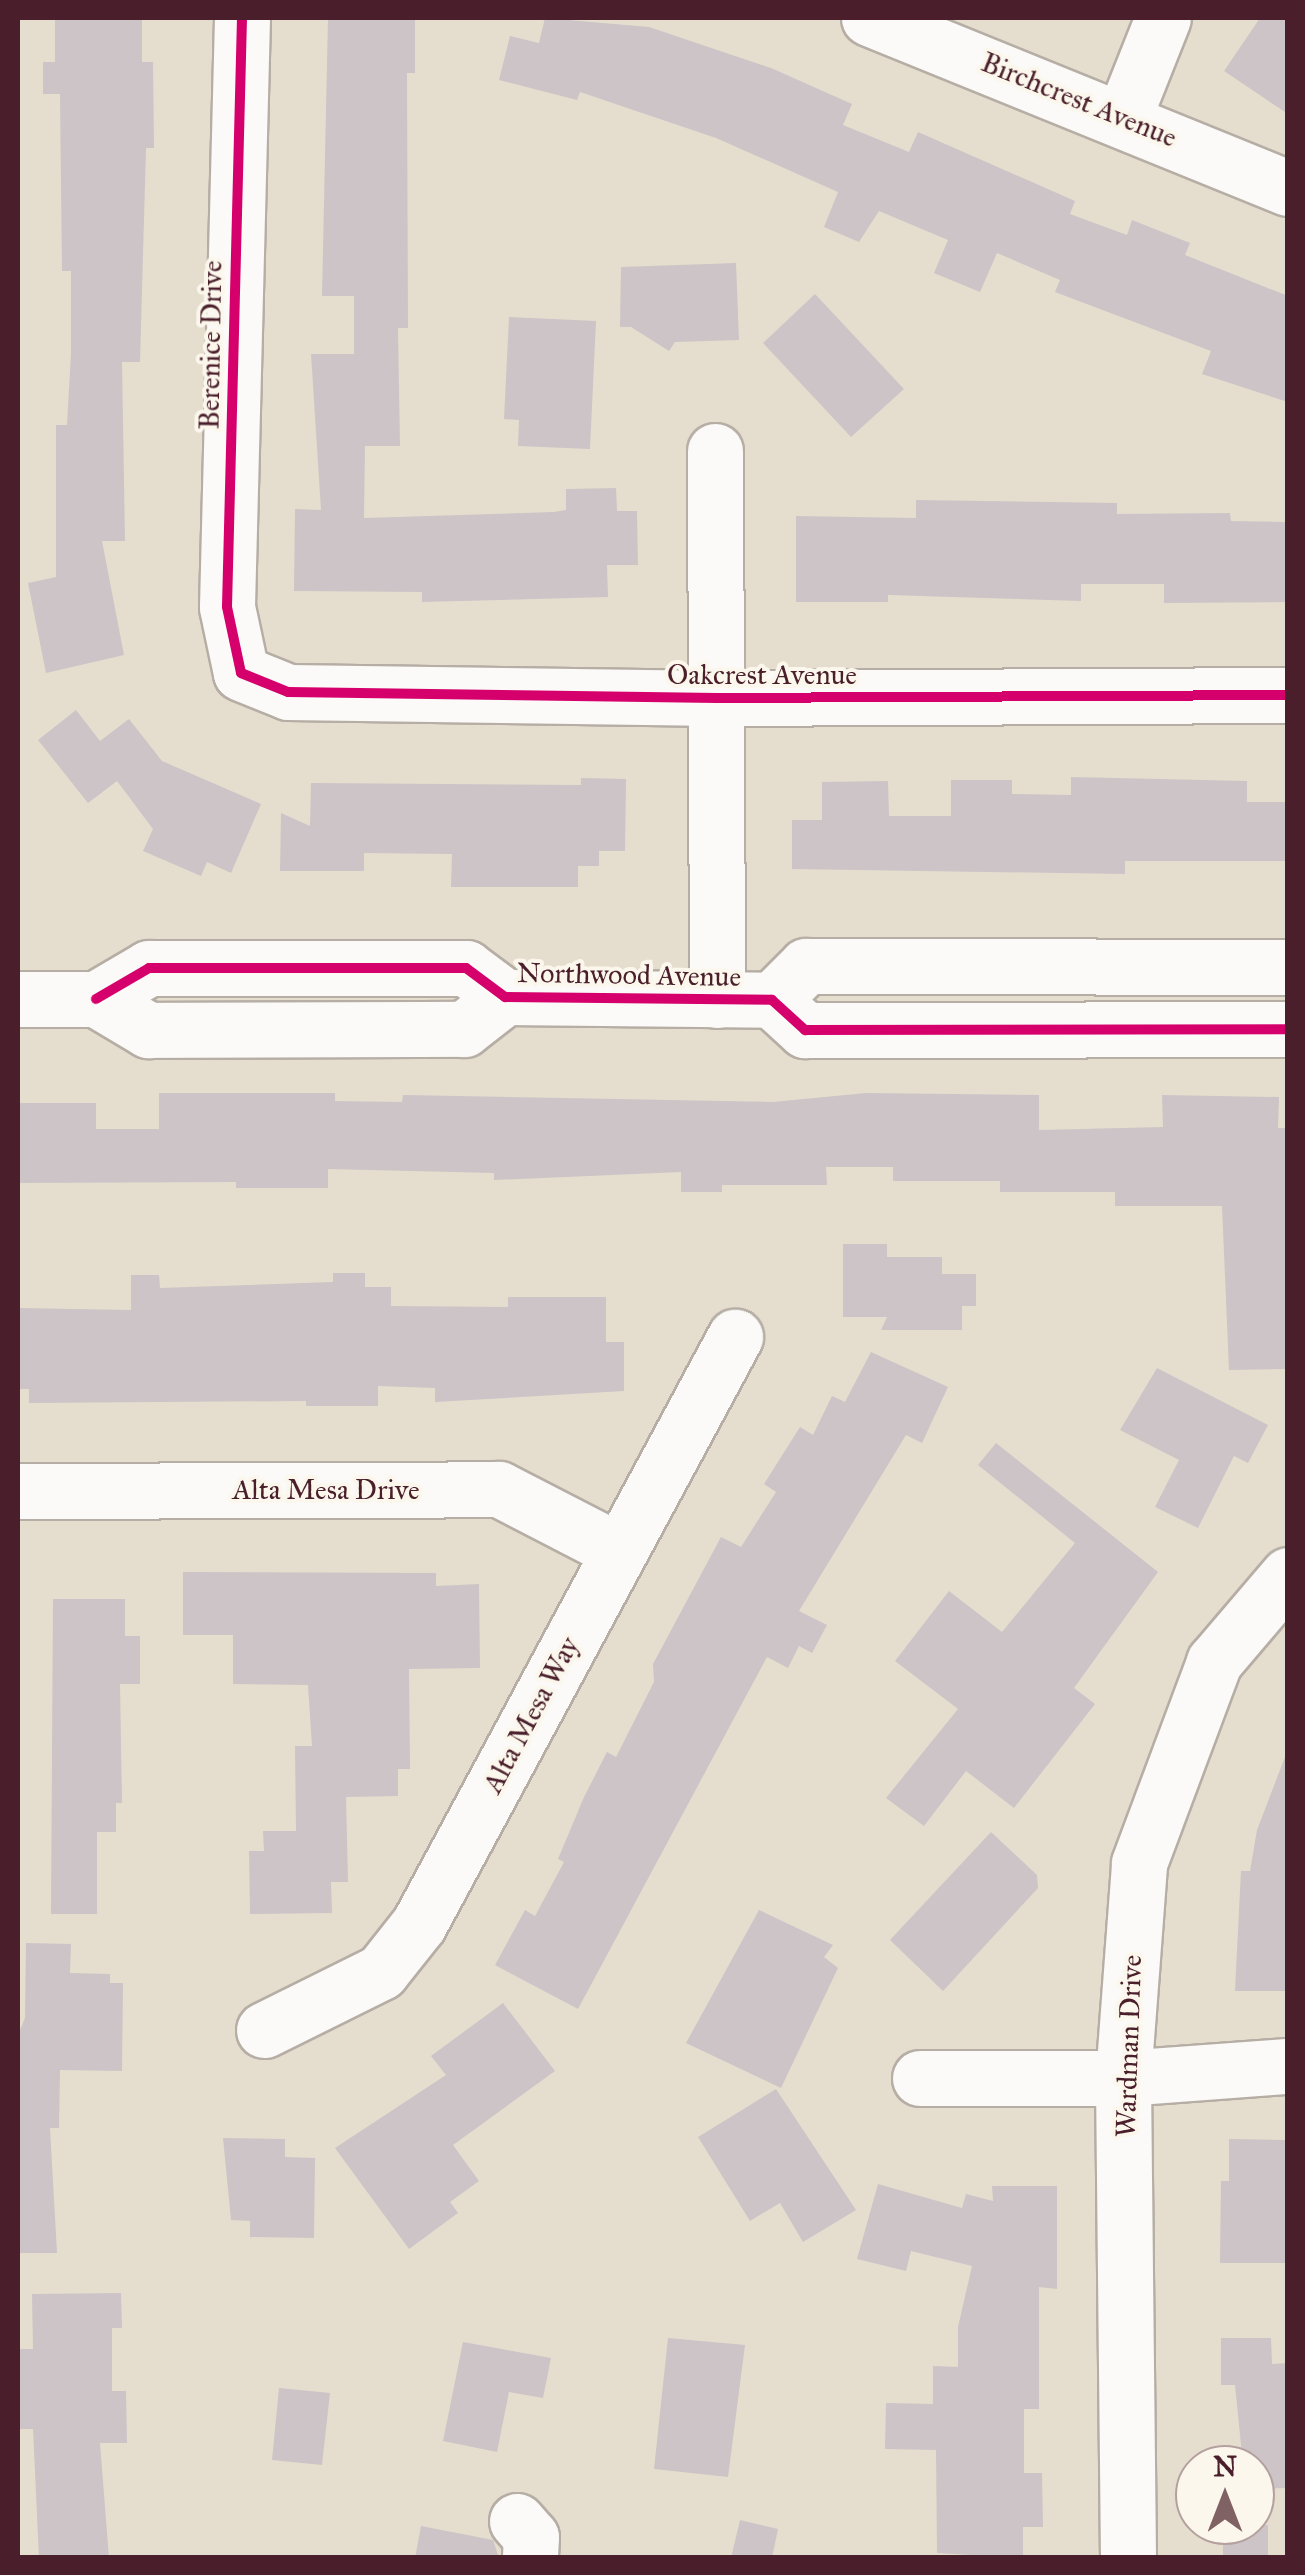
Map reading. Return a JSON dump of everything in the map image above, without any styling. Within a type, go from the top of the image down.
[{"type":"street","name":"Berenice Drive","points":[[241,673],[227,607],[242,18]]},
{"type":"street","name":"Birchcrest Avenue","points":[[869,18],[1124,116],[1288,188]]},
{"type":"street","points":[[1124,116],[1162,18]]},
{"type":"street","points":[[716,451],[718,1000]]},
{"type":"street","name":"Oakcrest Avenue","points":[[241,673],[288,692],[717,698],[1288,695]]},
{"type":"street","name":"Northwood Avenue","points":[[772,1000],[806,966],[1288,968]]},
{"type":"street","name":"Northwood Avenue","points":[[18,999],[96,999],[148,1030],[464,1029],[505,997],[772,1000],[805,1030],[1288,1029]]},
{"type":"street","name":"Alta Mesa Way","points":[[264,2030],[381,1972],[418,1924],[734,1337]]},
{"type":"street","name":"Alta Mesa Drive","points":[[18,1491],[499,1489],[619,1551]]},
{"type":"street","name":"Wardman Drive","points":[[1128,2558],[1124,2078],[1139,1863],[1214,1662],[1288,1575]]},
{"type":"street","points":[[920,2078],[1124,2078],[1288,2066]]},
{"type":"building","points":[[55,18],[142,18],[142,62],[153,62],[154,148],[146,148],[140,362],[122,362],[125,541],[102,541],[124,655],[46,673],[28,583],[56,577],[56,425],[67,425],[71,354],[71,271],[62,271],[60,94],[43,94],[43,62],[55,62]]},
{"type":"building","points":[[328,18],[415,18],[415,73],[407,73],[408,328],[398,328],[400,446],[365,446],[364,518],[554,512],[566,510],[566,489],[616,488],[617,511],[637,511],[638,565],[607,565],[608,597],[422,602],[422,592],[294,591],[295,509],[321,510],[311,354],[354,354],[354,296],[322,296]]},
{"type":"building","points":[[545,18],[649,27],[771,68],[852,104],[843,125],[909,152],[918,132],[1075,201],[1070,214],[1127,235],[1132,220],[1190,243],[1185,255],[1288,296],[1288,402],[1202,374],[1211,351],[1055,292],[1060,280],[997,253],[980,292],[934,273],[948,240],[879,211],[859,242],[824,227],[838,192],[716,138],[580,92],[577,100],[499,80],[510,36],[539,43]]},
{"type":"building","points":[[1260,18],[1288,18],[1288,114],[1224,71]]},
{"type":"building","points":[[736,263],[739,340],[675,342],[669,351],[631,327],[620,327],[621,267]]},
{"type":"building","points":[[815,294],[904,389],[851,437],[763,343]]},
{"type":"building","points":[[509,317],[596,321],[590,449],[518,446],[519,420],[504,419]]},
{"type":"building","points":[[916,500],[1117,503],[1117,514],[1230,513],[1231,521],[1288,522],[1288,602],[1164,603],[1164,584],[1081,584],[1081,601],[888,595],[888,602],[796,602],[796,516],[916,518]]},
{"type":"building","points":[[76,710],[100,741],[129,719],[162,761],[261,804],[231,873],[207,862],[201,876],[143,851],[153,829],[117,781],[88,803],[38,740]]},
{"type":"building","points":[[1071,777],[1247,781],[1247,802],[1288,802],[1288,861],[1125,861],[1125,874],[792,869],[792,820],[822,820],[822,782],[888,781],[889,816],[951,816],[951,780],[1012,780],[1012,794],[1071,795]]},
{"type":"building","points":[[581,778],[626,779],[625,851],[599,851],[599,866],[578,866],[578,887],[451,887],[452,854],[364,853],[364,871],[280,871],[281,813],[310,826],[311,783],[581,785]]},
{"type":"building","points":[[159,1093],[335,1093],[335,1101],[402,1102],[403,1095],[773,1102],[866,1093],[1039,1095],[1039,1130],[1163,1127],[1162,1095],[1279,1097],[1278,1128],[1288,1128],[1288,1369],[1229,1370],[1222,1206],[1115,1206],[1115,1192],[1000,1192],[1000,1181],[893,1181],[893,1167],[826,1167],[827,1185],[722,1185],[722,1192],[681,1192],[681,1172],[494,1180],[494,1173],[328,1169],[328,1188],[236,1188],[236,1182],[18,1183],[18,1103],[96,1103],[96,1129],[159,1129]]},
{"type":"building","points":[[843,1244],[887,1244],[887,1257],[942,1257],[942,1274],[976,1274],[976,1306],[962,1306],[962,1330],[881,1330],[887,1317],[843,1317]]},
{"type":"building","points":[[333,1273],[365,1273],[365,1287],[391,1287],[391,1306],[508,1307],[508,1297],[606,1297],[606,1342],[624,1342],[624,1391],[435,1402],[435,1388],[378,1386],[378,1406],[306,1406],[306,1401],[29,1403],[29,1389],[18,1389],[18,1308],[131,1310],[131,1275],[159,1275],[160,1288],[333,1282]]},
{"type":"building","points":[[871,1352],[948,1387],[922,1443],[906,1435],[799,1611],[827,1625],[812,1653],[799,1646],[788,1668],[767,1657],[578,2009],[495,1965],[525,1910],[535,1916],[564,1862],[558,1859],[584,1797],[607,1752],[616,1757],[654,1682],[653,1664],[721,1537],[741,1547],[776,1492],[764,1484],[800,1427],[813,1435],[832,1396],[845,1402]]},
{"type":"building","points":[[1157,1368],[1268,1425],[1248,1463],[1234,1456],[1198,1528],[1155,1507],[1179,1460],[1120,1430]]},
{"type":"building","points":[[996,1443],[1158,1572],[1074,1688],[1095,1704],[1014,1808],[966,1771],[924,1826],[886,1798],[958,1709],[895,1661],[949,1591],[1002,1632],[1075,1543],[978,1465]]},
{"type":"building","points":[[183,1572],[436,1573],[436,1586],[479,1584],[480,1668],[409,1669],[410,1769],[398,1769],[398,1796],[346,1797],[348,1882],[331,1882],[332,1913],[250,1914],[249,1851],[264,1851],[263,1831],[296,1831],[295,1746],[312,1746],[308,1685],[233,1684],[233,1635],[183,1635]]},
{"type":"building","points":[[53,1599],[125,1599],[125,1636],[140,1636],[140,1684],[120,1684],[122,1803],[116,1803],[116,1832],[97,1832],[97,1914],[51,1914]]},
{"type":"building","points":[[1285,1757],[1288,1991],[1235,1991],[1241,1871],[1250,1871],[1257,1830]]},
{"type":"building","points":[[991,1832],[1037,1875],[1038,1888],[943,1991],[890,1940]]},
{"type":"building","points":[[759,1910],[833,1945],[824,1957],[838,1968],[781,2088],[686,2043]]},
{"type":"building","points":[[26,1943],[71,1944],[70,1973],[110,1974],[110,1983],[123,1983],[122,2071],[60,2070],[59,2128],[50,2128],[57,2253],[18,2253],[18,2035],[25,2018]]},
{"type":"building","points":[[503,2003],[555,2071],[453,2145],[479,2181],[450,2202],[458,2213],[409,2249],[335,2148],[446,2075],[431,2056]]},
{"type":"building","points":[[776,2089],[856,2210],[803,2242],[780,2203],[750,2221],[698,2137]]},
{"type":"building","points":[[223,2138],[285,2139],[285,2157],[315,2158],[314,2238],[250,2237],[250,2221],[231,2220]]},
{"type":"building","points":[[1229,2139],[1288,2140],[1288,2263],[1220,2263],[1221,2181],[1229,2181]]},
{"type":"building","points":[[878,2184],[962,2208],[966,2194],[993,2201],[992,2186],[1057,2186],[1057,2289],[1039,2287],[1039,2409],[1024,2409],[1024,2473],[1042,2473],[1043,2527],[1023,2527],[1023,2558],[937,2553],[936,2450],[885,2449],[886,2403],[933,2404],[933,2366],[958,2367],[958,2327],[972,2266],[911,2251],[906,2271],[857,2259]]},
{"type":"building","points":[[121,2293],[122,2328],[112,2328],[112,2391],[126,2391],[127,2443],[100,2443],[109,2558],[39,2558],[33,2429],[18,2429],[18,2349],[33,2349],[32,2294]]},
{"type":"building","points":[[668,2338],[745,2345],[728,2477],[654,2469]]},
{"type":"building","points":[[1221,2338],[1271,2338],[1272,2364],[1288,2363],[1288,2488],[1275,2488],[1275,2445],[1241,2445],[1235,2385],[1221,2385]]},
{"type":"building","points":[[463,2342],[551,2358],[543,2398],[509,2392],[497,2452],[443,2441]]},
{"type":"building","points":[[279,2388],[330,2393],[322,2465],[272,2460]]},
{"type":"building","points":[[740,2520],[778,2529],[772,2558],[731,2558]]},
{"type":"building","points":[[421,2526],[493,2540],[499,2558],[415,2558]]},
{"type":"building","points":[[1223,2545],[1268,2545],[1268,2558],[1223,2558]]},
{"type":"cycle path","points":[[242,18],[227,607],[241,673],[288,692],[717,698],[1288,695]]},
{"type":"cycle path","points":[[96,999],[149,968],[466,968],[505,997],[772,1000],[805,1030],[1288,1029]]}]
